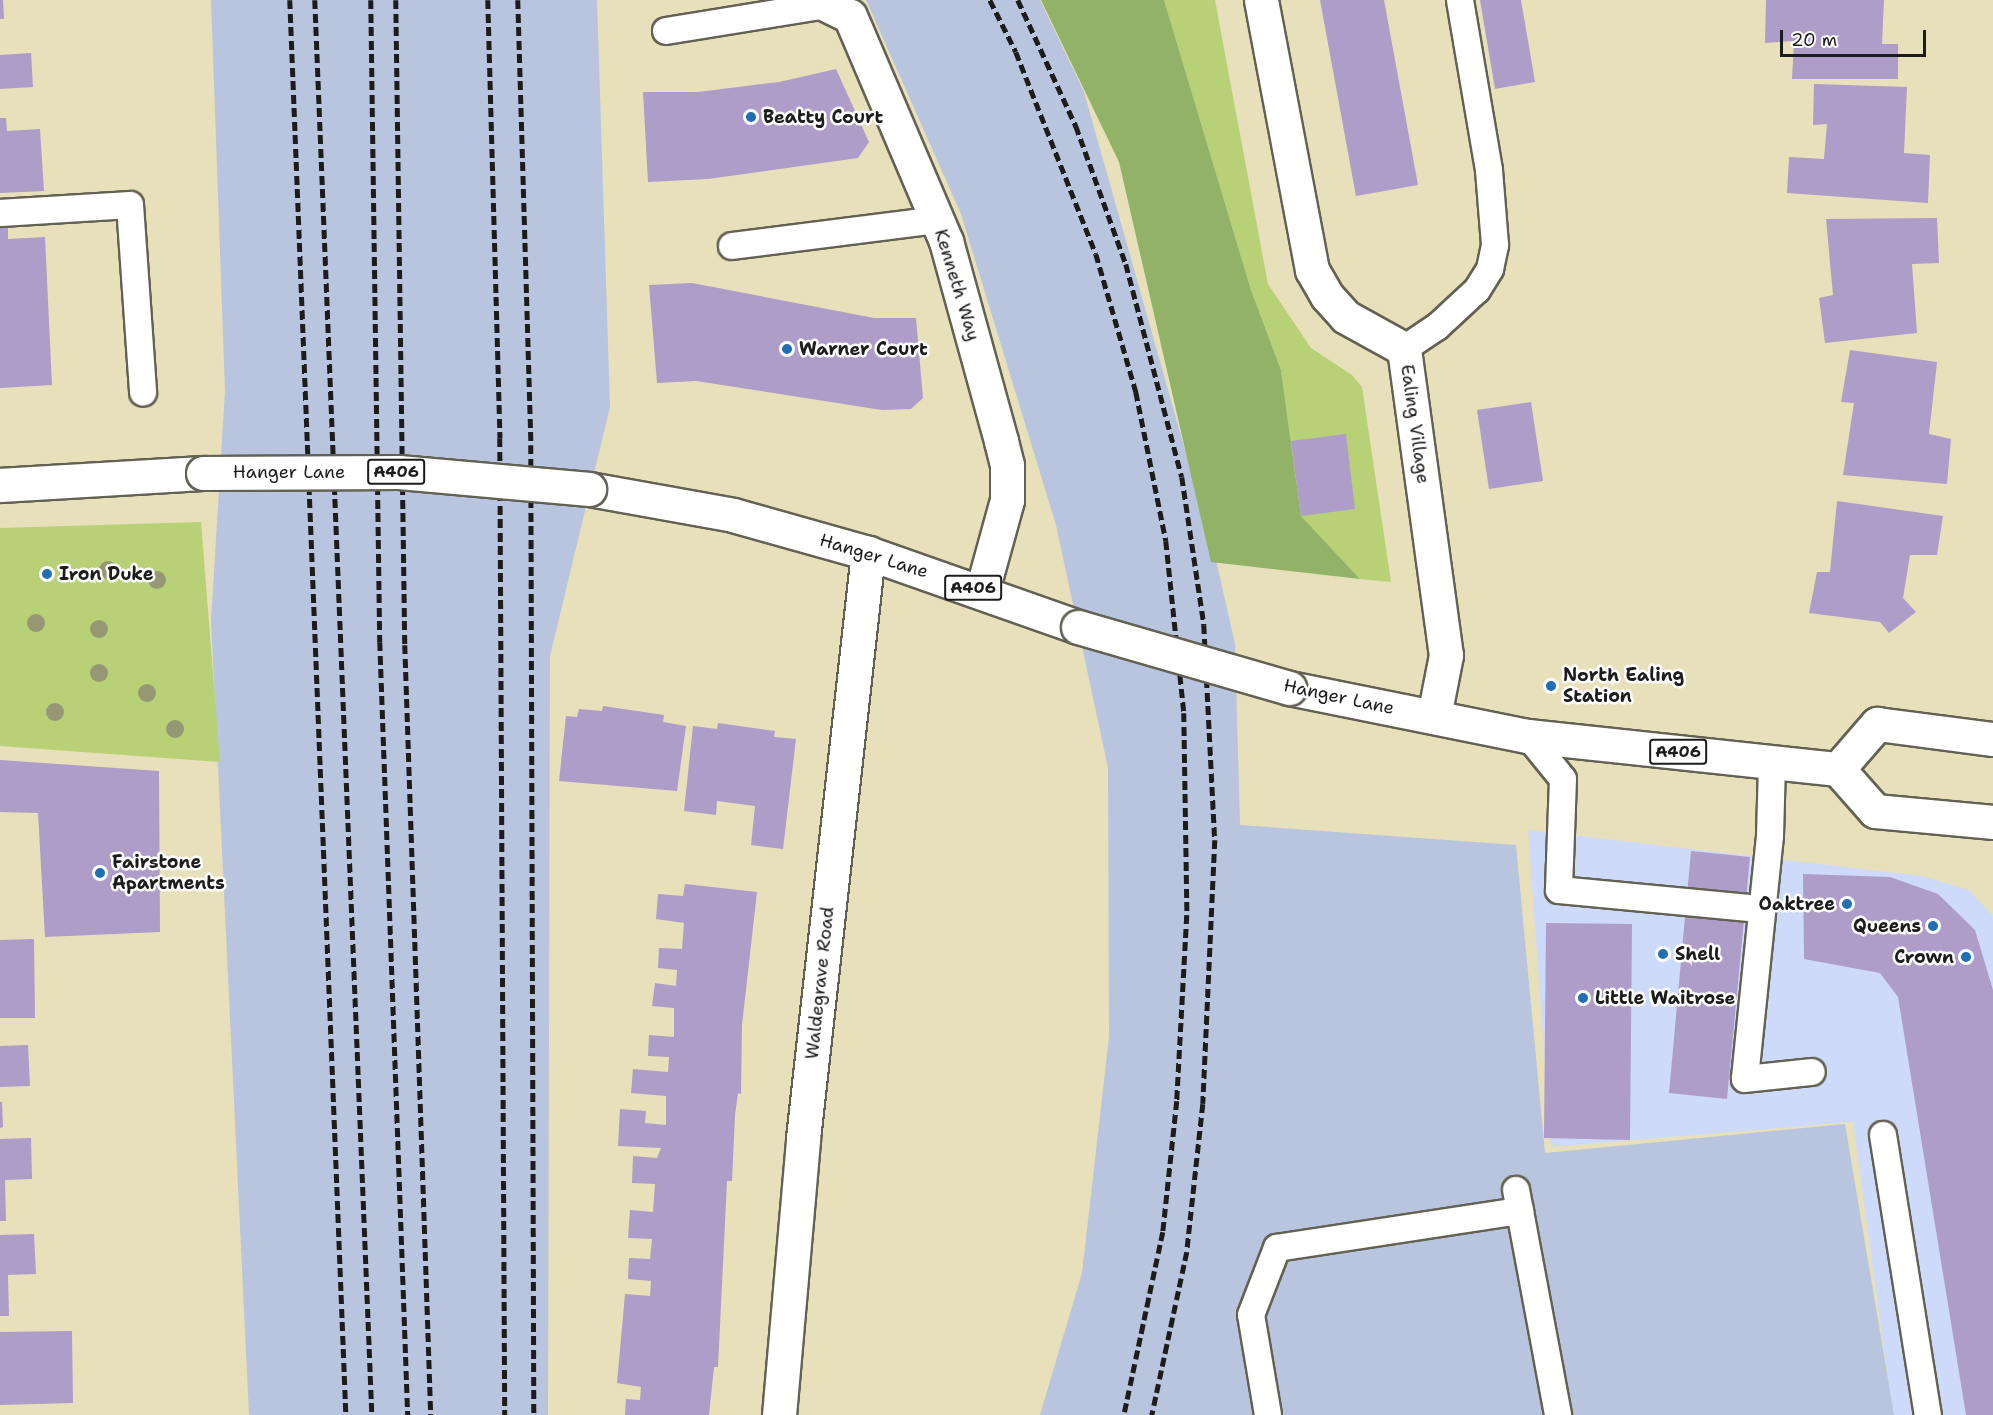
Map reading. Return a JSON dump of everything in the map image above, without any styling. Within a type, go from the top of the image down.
[{"type":"main road","name":"Ealing Village","points":[[1261,0],[1312,270],[1346,317],[1404,349],[1446,655],[1434,716]]},
{"type":"main road","name":"Kenneth Way","points":[[841,7],[946,241],[1007,465],[1007,500],[982,591]]},
{"type":"main road","name":"Hanger Lane","points":[[0,485],[203,473],[399,472],[589,489],[733,515],[868,553],[982,591],[1078,627],[1289,688],[1528,736],[1772,764],[1838,769]]},
{"type":"main road","name":"Waldegrave Road","points":[[780,1415],[803,1138],[868,553]]},
{"type":"main road","points":[[1993,739],[1877,724],[1838,769],[1875,811],[1993,822]]},
{"type":"lane","points":[[1404,349],[1437,327],[1477,290],[1490,269],[1495,245],[1489,170],[1460,0]]},
{"type":"lane","points":[[666,31],[841,7]]},
{"type":"lane","points":[[0,213],[130,205],[143,393]]},
{"type":"lane","points":[[732,246],[936,220]]},
{"type":"lane","points":[[1528,736],[1563,779],[1559,890],[1761,909]]},
{"type":"lane","points":[[1772,764],[1770,837],[1745,1079],[1812,1072]]},
{"type":"lane","points":[[1883,1135],[1928,1415]]},
{"type":"lane","points":[[1268,1415],[1251,1315],[1277,1248],[1518,1201],[1558,1415]]},
{"type":"shaded area","points":[[211,0],[597,0],[610,407],[550,656],[548,1415],[249,1415],[211,621],[225,391]]},
{"type":"shaded area","points":[[866,0],[1040,0],[1084,92],[1216,560],[1235,644],[1240,825],[1516,845],[1545,1153],[1845,1124],[1894,1415],[1040,1415],[1082,1273],[1109,1037],[1108,768],[1056,525],[961,214]]},
{"type":"shaded area","points":[[1528,830],[1922,876],[1969,890],[1993,916],[1993,1415],[1893,1415],[1853,1122],[1551,1147]]},
{"type":"green space","points":[[1041,0],[1164,0],[1251,290],[1281,370],[1301,516],[1360,579],[1211,562],[1119,162]]},
{"type":"green space","points":[[1164,0],[1215,0],[1268,284],[1311,348],[1352,375],[1362,387],[1391,582],[1360,579],[1301,516],[1281,370],[1251,290]]},
{"type":"green space","points":[[201,522],[220,762],[0,746],[0,528]]},
{"type":"building","points":[[0,0],[3,0],[4,19],[0,19]]},
{"type":"building","points":[[1320,0],[1384,0],[1418,185],[1356,196]]},
{"type":"building","points":[[1480,0],[1521,0],[1535,82],[1495,89]]},
{"type":"building","points":[[1766,0],[1884,0],[1882,44],[1898,44],[1898,79],[1792,79],[1794,41],[1765,43]]},
{"type":"building","points":[[31,53],[33,87],[0,89],[0,55]]},
{"type":"building","name":"Beatty Court","points":[[836,69],[869,142],[858,158],[708,179],[648,182],[643,92],[698,92],[779,82]]},
{"type":"building","points":[[1814,84],[1907,87],[1904,153],[1930,155],[1928,203],[1787,193],[1789,157],[1824,159],[1827,124],[1813,125]]},
{"type":"building","points":[[0,118],[6,118],[7,131],[40,129],[44,191],[0,193]]},
{"type":"building","points":[[1937,218],[1939,263],[1912,264],[1917,333],[1825,343],[1819,298],[1833,295],[1826,219]]},
{"type":"building","points":[[8,223],[8,239],[45,237],[52,385],[0,388],[0,224]]},
{"type":"building","name":"Warner Court","points":[[692,283],[874,318],[916,318],[923,398],[911,409],[882,410],[696,381],[657,383],[649,285]]},
{"type":"building","points":[[1850,350],[1937,362],[1929,434],[1951,439],[1947,484],[1843,475],[1854,403],[1841,402]]},
{"type":"building","points":[[1531,402],[1543,481],[1489,489],[1477,410]]},
{"type":"building","points":[[1346,434],[1355,509],[1301,516],[1291,441]]},
{"type":"building","points":[[1837,501],[1943,516],[1937,555],[1910,555],[1903,598],[1916,612],[1889,633],[1880,622],[1809,613],[1817,572],[1830,572]]},
{"type":"building","points":[[603,706],[664,715],[663,722],[686,726],[677,791],[559,781],[566,716],[577,717],[579,709],[602,711]]},
{"type":"building","points":[[718,723],[775,731],[774,737],[796,739],[783,849],[751,845],[755,806],[717,801],[716,815],[684,811],[693,726],[717,729]]},
{"type":"building","name":"Fairstone Apartments","points":[[0,760],[159,771],[160,932],[45,937],[38,813],[0,812]]},
{"type":"building","points":[[1691,851],[1750,857],[1727,1099],[1669,1093]]},
{"type":"building","points":[[1803,874],[1890,877],[1938,894],[1975,930],[1993,990],[1993,1415],[1966,1415],[1898,997],[1880,973],[1804,959]]},
{"type":"building","points":[[685,884],[757,892],[742,1025],[741,1094],[738,1093],[735,1115],[732,1181],[727,1181],[718,1367],[714,1367],[709,1415],[625,1415],[626,1399],[640,1400],[641,1387],[617,1383],[625,1294],[650,1296],[651,1281],[628,1279],[629,1258],[650,1259],[652,1239],[628,1238],[630,1210],[653,1212],[655,1184],[632,1183],[633,1156],[657,1158],[661,1148],[618,1146],[620,1109],[646,1111],[645,1123],[666,1125],[666,1096],[631,1093],[633,1069],[668,1072],[669,1057],[648,1056],[649,1035],[674,1037],[674,1008],[652,1006],[655,983],[676,986],[677,970],[658,968],[659,948],[682,949],[684,923],[656,919],[658,894],[683,896]]},
{"type":"building","points":[[1546,923],[1632,924],[1630,1140],[1544,1138]]},
{"type":"building","points":[[34,939],[35,1018],[0,1018],[0,940]]},
{"type":"building","points":[[28,1045],[30,1086],[0,1087],[0,1046]]},
{"type":"building","points":[[0,1102],[2,1102],[3,1127],[0,1128]]},
{"type":"building","points":[[31,1138],[32,1179],[5,1180],[6,1221],[0,1221],[0,1139]]},
{"type":"building","points":[[34,1234],[36,1274],[8,1275],[9,1316],[0,1316],[0,1235]]},
{"type":"building","points":[[72,1331],[73,1403],[0,1405],[0,1332]]},
{"type":"railway","points":[[290,0],[346,1415]]},
{"type":"railway","points":[[315,0],[372,1415]]},
{"type":"railway","points":[[371,0],[380,642],[408,1415]]},
{"type":"railway","points":[[396,0],[405,645],[431,1415]]},
{"type":"railway","points":[[488,0],[500,438],[505,1415]]},
{"type":"railway","points":[[518,0],[531,445],[534,1415]]},
{"type":"railway","points":[[990,0],[1016,52],[1096,254],[1136,392],[1166,541],[1184,713],[1187,915],[1177,1101],[1163,1232],[1124,1415]]},
{"type":"railway","points":[[1018,0],[1076,126],[1126,264],[1182,477],[1204,625],[1215,840],[1203,1104],[1187,1252],[1152,1415]]},
{"type":"place","name":"Beatty Court","points":[[751,117]]},
{"type":"place","name":"Warner Court","points":[[787,349]]},
{"type":"place","name":"Iron Duke","points":[[47,574]]},
{"type":"place","name":"North Ealing Station","points":[[1551,686]]},
{"type":"place","name":"Fairstone Apartments","points":[[100,873]]},
{"type":"place","name":"Oaktree","points":[[1847,904]]},
{"type":"place","name":"Queens","points":[[1933,926]]},
{"type":"place","name":"Shell","points":[[1663,954]]},
{"type":"place","name":"Crown","points":[[1966,957]]},
{"type":"place","name":"Little Waitrose","points":[[1583,998]]}]
